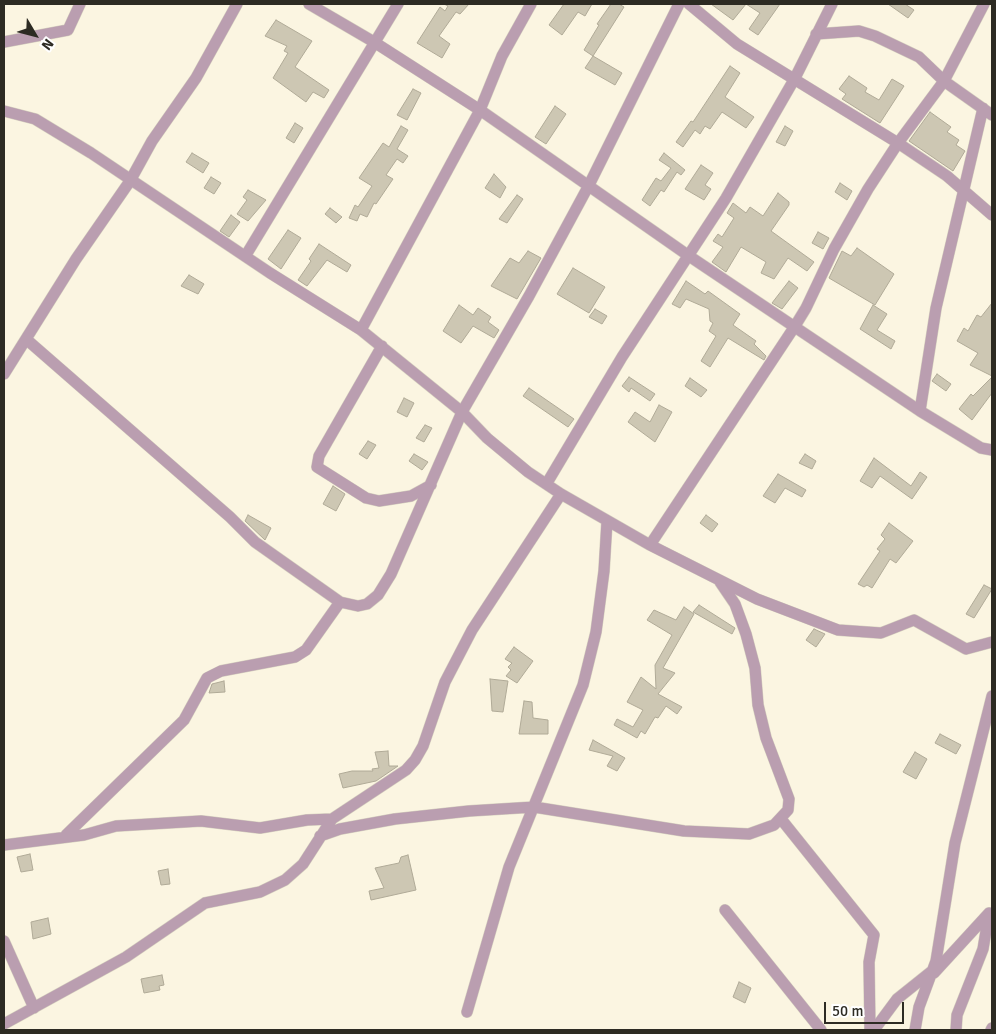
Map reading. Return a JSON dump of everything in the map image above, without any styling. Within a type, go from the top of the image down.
[{"type":"street","points":[[4,42],[68,30],[80,4]]},
{"type":"street","points":[[4,374],[76,259],[130,181],[152,141],[196,78],[237,4]]},
{"type":"street","points":[[309,4],[374,42],[480,110],[689,256],[920,411],[980,448],[992,450]]},
{"type":"street","points":[[246,256],[398,4]]},
{"type":"street","points":[[361,330],[480,110],[502,56],[530,4]]},
{"type":"street","points":[[26,339],[230,517],[255,542],[340,602],[358,606],[367,604],[378,595],[391,574],[462,412],[529,296],[589,185],[680,4]]},
{"type":"street","points":[[688,4],[737,44],[898,142],[947,176],[992,215]]},
{"type":"street","points":[[547,483],[622,357],[726,198],[795,78],[832,4]]},
{"type":"street","points":[[650,545],[795,326],[834,249],[898,142],[944,81],[984,4]]},
{"type":"street","points":[[816,34],[859,31],[875,36],[920,57],[944,81],[988,112],[963,191],[936,308],[920,411]]},
{"type":"street","points":[[4,111],[34,119],[91,153],[130,181],[361,330],[462,412],[488,438],[528,472],[561,494],[650,545],[757,599],[838,630],[881,633],[914,620],[966,649],[992,642]]},
{"type":"street","points":[[382,346],[319,456],[317,466],[366,498],[379,501],[411,496],[431,485]]},
{"type":"street","points":[[4,1024],[126,957],[205,903],[260,892],[285,880],[303,864],[332,819],[398,776],[415,760],[423,746],[445,682],[472,630],[561,494]]},
{"type":"street","points":[[467,1012],[509,867],[584,685],[596,632],[604,571],[607,521]]},
{"type":"street","points":[[320,836],[340,829],[395,819],[469,811],[534,807],[684,831],[749,834],[766,829],[781,819],[788,810],[789,798],[766,738],[758,705],[755,668],[746,634],[735,604],[719,580]]},
{"type":"street","points":[[66,835],[184,720],[207,678],[221,671],[295,658],[306,650],[340,602]]},
{"type":"street","points":[[915,1030],[919,1007],[936,961],[955,843],[992,696]]},
{"type":"street","points":[[4,845],[66,835],[84,835],[116,826],[201,821],[260,828],[307,820],[332,819]]},
{"type":"street","points":[[781,819],[874,936],[869,962],[870,1030]]},
{"type":"street","points":[[725,910],[821,1030]]},
{"type":"street","points":[[874,1030],[897,999],[931,974],[990,911]]},
{"type":"street","points":[[956,1030],[957,1015],[983,949],[990,911]]},
{"type":"street","points":[[4,941],[34,1008]]},
{"type":"building","points":[[444,4],[469,4],[460,14],[456,12],[439,36],[450,44],[442,58],[417,43],[440,7],[445,11],[448,6]]},
{"type":"building","points":[[564,4],[592,4],[585,16],[578,12],[562,35],[549,25]]},
{"type":"building","points":[[611,4],[619,4],[624,7],[593,56],[584,50],[599,25],[597,24]]},
{"type":"building","points":[[711,4],[746,4],[733,20]]},
{"type":"building","points":[[746,4],[780,4],[758,35],[749,29],[760,13]]},
{"type":"building","points":[[888,4],[905,4],[914,10],[908,18]]},
{"type":"building","points":[[276,20],[312,41],[295,67],[329,90],[324,98],[313,92],[306,102],[273,78],[288,53],[284,51],[287,46],[265,36]]},
{"type":"building","points":[[593,56],[622,73],[615,85],[585,68]]},
{"type":"building","points":[[730,66],[740,73],[725,97],[754,117],[746,128],[722,112],[710,129],[705,126],[700,134],[695,130],[683,147],[676,142],[691,121],[693,122]]},
{"type":"building","points":[[849,76],[867,88],[865,92],[879,100],[892,79],[904,86],[880,123],[842,99],[846,94],[839,89]]},
{"type":"building","points":[[413,89],[421,93],[407,120],[397,115]]},
{"type":"building","points":[[555,106],[566,114],[546,144],[535,137]]},
{"type":"building","points":[[930,112],[951,127],[947,132],[959,140],[956,145],[965,151],[953,171],[909,141]]},
{"type":"building","points":[[295,123],[303,128],[294,143],[286,138]]},
{"type":"building","points":[[401,126],[408,130],[397,149],[408,156],[403,163],[397,159],[386,175],[393,179],[376,204],[374,203],[367,217],[360,214],[357,221],[349,218],[355,205],[358,207],[372,186],[359,178],[383,143],[389,147]]},
{"type":"building","points":[[785,126],[793,131],[785,146],[776,142]]},
{"type":"building","points":[[192,153],[209,163],[203,173],[186,162]]},
{"type":"building","points":[[664,153],[685,170],[681,175],[677,172],[664,192],[661,190],[650,206],[642,200],[656,178],[661,181],[671,168],[659,160]]},
{"type":"building","points":[[701,165],[713,173],[705,185],[711,189],[704,200],[685,189]]},
{"type":"building","points":[[494,174],[506,187],[500,198],[485,188]]},
{"type":"building","points":[[211,177],[221,183],[214,194],[204,188]]},
{"type":"building","points":[[840,183],[852,191],[847,200],[835,192]]},
{"type":"building","points":[[248,190],[266,200],[248,221],[237,214],[247,200],[243,197]]},
{"type":"building","points":[[778,193],[789,202],[789,205],[771,231],[814,262],[807,271],[788,258],[774,279],[761,273],[766,262],[741,247],[726,272],[712,262],[723,247],[713,241],[718,234],[722,237],[734,218],[727,213],[733,203],[746,213],[750,207],[763,216]]},
{"type":"building","points":[[517,195],[523,199],[507,223],[499,219]]},
{"type":"building","points":[[330,208],[342,217],[336,223],[325,214]]},
{"type":"building","points":[[231,215],[240,222],[229,237],[220,231]]},
{"type":"building","points":[[288,230],[301,238],[281,269],[268,259]]},
{"type":"building","points":[[818,232],[829,238],[823,249],[812,243]]},
{"type":"building","points":[[319,244],[351,265],[347,272],[327,260],[307,286],[298,280],[311,261],[309,259]]},
{"type":"building","points":[[857,248],[894,274],[875,305],[829,278],[842,251],[851,256]]},
{"type":"building","points":[[528,251],[541,258],[517,299],[491,286],[510,258],[519,263]]},
{"type":"building","points":[[573,268],[605,287],[589,313],[557,294]]},
{"type":"building","points":[[189,275],[204,284],[198,294],[181,286]]},
{"type":"building","points":[[686,281],[705,294],[708,291],[740,314],[733,325],[756,341],[754,344],[766,356],[764,360],[728,338],[710,367],[701,361],[716,336],[709,331],[713,323],[710,321],[709,309],[686,299],[680,308],[672,304]]},
{"type":"building","points":[[789,281],[798,288],[782,309],[772,303]]},
{"type":"building","points":[[992,303],[992,376],[970,365],[978,353],[957,341],[964,328],[968,331],[977,315],[981,317]]},
{"type":"building","points":[[459,305],[473,315],[478,308],[491,317],[488,322],[499,330],[494,338],[473,326],[461,343],[443,331]]},
{"type":"building","points":[[873,305],[887,314],[877,330],[895,341],[891,349],[860,329]]},
{"type":"building","points":[[595,309],[607,316],[602,324],[589,317]]},
{"type":"building","points":[[937,374],[951,384],[946,391],[932,381]]},
{"type":"building","points":[[629,377],[655,394],[650,401],[631,388],[629,392],[622,386]]},
{"type":"building","points":[[992,377],[992,393],[972,420],[959,409],[971,394],[973,396]]},
{"type":"building","points":[[690,378],[707,390],[701,397],[685,386]]},
{"type":"building","points":[[529,388],[574,419],[568,427],[523,396]]},
{"type":"building","points":[[404,398],[414,403],[407,417],[397,412]]},
{"type":"building","points":[[659,405],[672,412],[655,442],[628,422],[635,412],[650,422]]},
{"type":"building","points":[[425,425],[432,428],[424,442],[416,438]]},
{"type":"building","points":[[368,441],[376,445],[367,459],[359,454]]},
{"type":"building","points":[[414,454],[428,462],[422,470],[409,461]]},
{"type":"building","points":[[805,454],[816,461],[812,469],[799,463]]},
{"type":"building","points":[[874,458],[911,486],[920,472],[927,477],[912,499],[880,476],[872,488],[860,481]]},
{"type":"building","points":[[778,474],[806,490],[802,497],[785,488],[775,503],[763,496]]},
{"type":"building","points":[[333,486],[345,494],[336,511],[323,504]]},
{"type":"building","points":[[248,515],[271,528],[265,540],[245,521]]},
{"type":"building","points":[[706,515],[718,524],[712,532],[700,523]]},
{"type":"building","points":[[889,523],[913,541],[896,563],[890,559],[872,588],[867,585],[864,587],[858,584],[880,551],[877,549],[885,539],[881,535]]},
{"type":"building","points":[[984,585],[992,589],[974,618],[966,614]]},
{"type":"building","points":[[699,605],[735,628],[732,634],[693,612]]},
{"type":"building","points":[[684,607],[694,614],[663,668],[675,673],[658,694],[682,707],[677,714],[666,706],[658,718],[655,717],[645,734],[641,731],[637,738],[614,725],[617,719],[633,727],[643,710],[627,702],[641,677],[656,689],[655,665],[672,635],[647,620],[654,610],[676,620]]},
{"type":"building","points":[[814,629],[825,634],[816,647],[806,640]]},
{"type":"building","points":[[514,647],[533,661],[517,683],[506,676],[511,670],[508,667],[512,663],[505,659]]},
{"type":"building","points":[[490,679],[508,681],[503,712],[492,711]]},
{"type":"building","points":[[224,681],[225,692],[209,693],[212,684]]},
{"type":"building","points":[[524,701],[532,702],[533,718],[548,720],[548,734],[519,734]]},
{"type":"building","points":[[940,734],[961,745],[956,754],[935,743]]},
{"type":"building","points":[[593,740],[625,758],[617,771],[607,766],[613,756],[589,750]]},
{"type":"building","points":[[388,751],[389,766],[398,766],[376,781],[343,788],[339,774],[352,771],[373,771],[372,769],[379,768],[375,752]]},
{"type":"building","points":[[915,752],[927,759],[916,779],[903,772]]},
{"type":"building","points":[[30,854],[33,870],[21,872],[17,857]]},
{"type":"building","points":[[408,855],[416,890],[371,900],[369,891],[384,888],[375,868],[399,863],[401,857]]},
{"type":"building","points":[[168,869],[170,884],[161,885],[158,871]]},
{"type":"building","points":[[48,918],[51,934],[33,939],[31,922]]},
{"type":"building","points":[[162,975],[164,985],[159,986],[160,990],[144,993],[141,979]]},
{"type":"building","points":[[739,982],[751,988],[745,1003],[733,997]]}]
